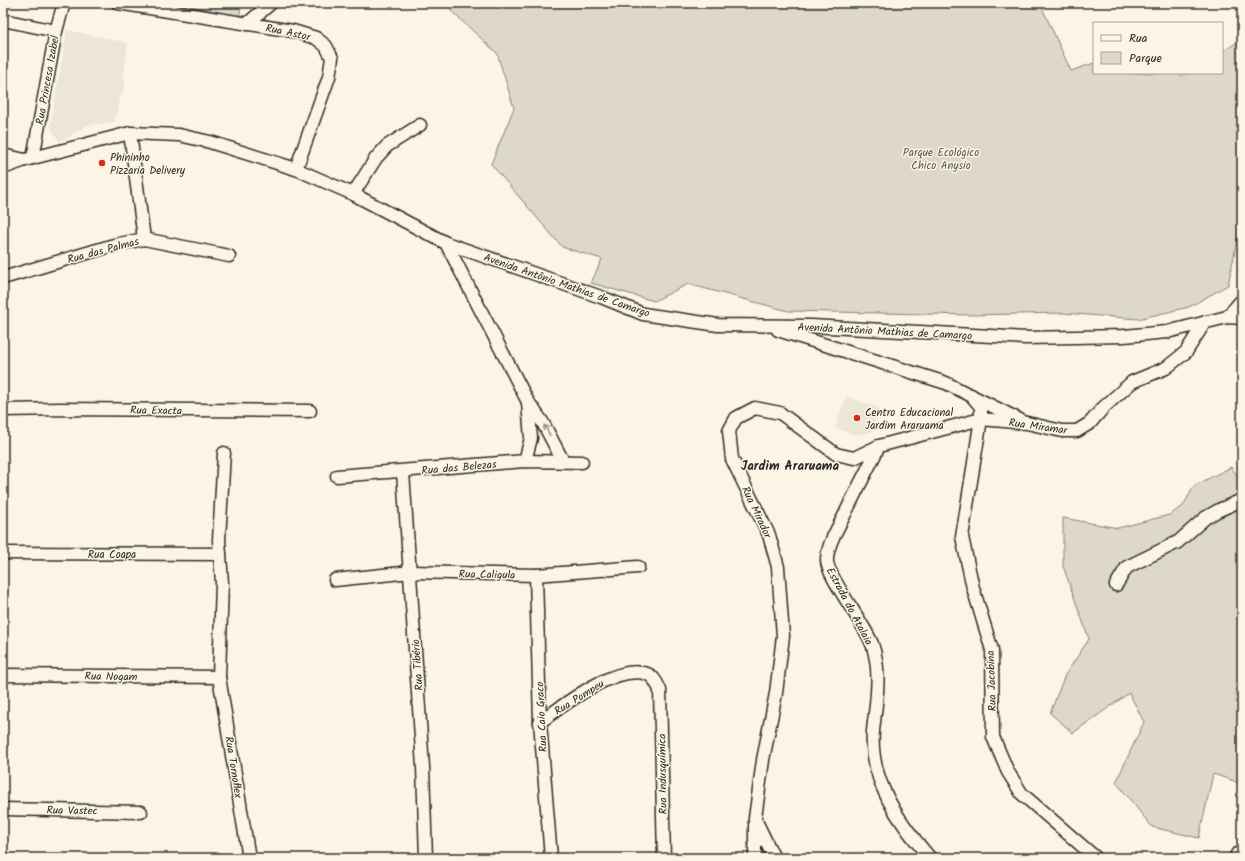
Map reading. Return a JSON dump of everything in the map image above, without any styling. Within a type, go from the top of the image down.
[{"type":"street","name":"Rua Princesa Izabel","points":[[29,159],[56,31],[64,3]]},
{"type":"street","name":"Rua Astor","points":[[118,3],[293,31],[316,38],[326,46],[332,58],[330,77],[296,169]]},
{"type":"street","points":[[247,24],[271,3]]},
{"type":"street","points":[[3,20],[56,31]]},
{"type":"street","points":[[353,194],[376,158],[387,146],[420,125]]},
{"type":"street","points":[[130,133],[144,239]]},
{"type":"street","name":"Avenida Antônio Mathias de Camargo","points":[[3,168],[29,159],[130,133],[179,136],[210,142],[296,169],[353,194],[446,243],[601,297],[643,314],[718,325],[769,327],[811,326],[1026,338],[1124,336],[1167,332],[1227,317],[1242,318]]},
{"type":"street","points":[[3,155],[29,159]]},
{"type":"street","name":"Rua das Palmas","points":[[3,278],[114,245],[144,239],[229,256]]},
{"type":"street","points":[[446,243],[527,400],[543,422],[563,461]]},
{"type":"street","points":[[1227,317],[1242,300]]},
{"type":"street","name":"Rua Miramar","points":[[879,446],[981,419],[1027,423],[1047,429],[1077,431],[1090,424],[1103,408],[1132,382],[1166,368],[1186,352],[1205,322]]},
{"type":"street","points":[[769,327],[946,383],[1027,423]]},
{"type":"street","points":[[972,395],[981,407],[981,419]]},
{"type":"street","points":[[525,461],[531,438],[527,400]]},
{"type":"street","name":"Rua Exacta","points":[[3,410],[61,408],[310,411]]},
{"type":"street","name":"Rua Mirador","points":[[755,858],[755,818],[762,760],[778,679],[783,636],[782,600],[778,567],[769,535],[758,508],[732,459],[729,431],[736,418],[755,408],[780,413],[836,454],[854,458],[879,446]]},
{"type":"street","name":"Rua Jacobina","points":[[981,419],[962,537],[972,588],[992,650],[993,737],[1008,772],[1022,794],[1096,858]]},
{"type":"street","name":"Estrada do Atalaia","points":[[879,446],[832,541],[826,560],[832,576],[857,615],[872,644],[876,665],[878,693],[873,733],[874,765],[887,798],[911,836],[930,858]]},
{"type":"street","points":[[219,677],[222,583],[219,540],[224,453]]},
{"type":"street","name":"Rua das Belezas","points":[[337,476],[403,472],[525,461],[582,462]]},
{"type":"street","name":"Rua Tibério","points":[[403,472],[411,572],[423,768],[426,858]]},
{"type":"street","points":[[1116,585],[1127,567],[1178,542],[1205,518],[1242,500]]},
{"type":"street","name":"Rua Coapa","points":[[3,553],[220,554]]},
{"type":"street","name":"Rua Caligula","points":[[335,580],[411,572],[536,575],[638,567]]},
{"type":"street","name":"Rua Caio Graco","points":[[536,575],[540,722],[551,858]]},
{"type":"street","name":"Rua Pompeu","points":[[540,722],[604,680],[618,676],[633,673],[647,674],[656,680],[660,690]]},
{"type":"street","name":"Rua Nogam","points":[[3,675],[219,677]]},
{"type":"street","name":"Rua Tornoflex","points":[[219,677],[249,858]]},
{"type":"street","name":"Rua Indusquímica","points":[[660,690],[664,858]]},
{"type":"street","name":"Rua Vastec","points":[[3,809],[141,812]]},
{"type":"street","points":[[755,818],[774,858]]},
{"type":"shaded area","points":[[67,30],[128,43],[125,68],[121,77],[126,79],[114,122],[88,125],[60,142],[50,127]]},
{"type":"shaded area","name":"Centro Educacional Jardim Araruama","points":[[846,396],[879,408],[872,432],[855,435],[835,428]]},
{"type":"green space","points":[[177,3],[242,3],[239,17]]},
{"type":"green space","name":"Parque Ecológico Chico Anysio","points":[[461,3],[1040,3],[1071,71],[1093,63],[1093,74],[1180,74],[1182,76],[1185,74],[1223,74],[1223,51],[1242,39],[1242,216],[1228,285],[1189,307],[1138,319],[1063,313],[972,315],[788,311],[688,284],[654,301],[591,283],[602,259],[562,247],[491,164],[514,108],[497,53],[450,10]]},
{"type":"green space","points":[[1231,467],[1242,483],[1242,803],[1237,782],[1213,774],[1199,838],[1152,827],[1116,782],[1144,722],[1129,693],[1073,733],[1050,713],[1065,675],[1089,639],[1063,566],[1063,518],[1118,528],[1169,515],[1183,506],[1194,486]]},
{"type":"place","name":"Phininho Pizzaria Delivery","points":[[102,163]]},
{"type":"place","name":"Centro Educacional Jardim Araruama","points":[[857,418]]},
{"type":"district","name":"Jardim Araruama","points":[[790,465]]}]
